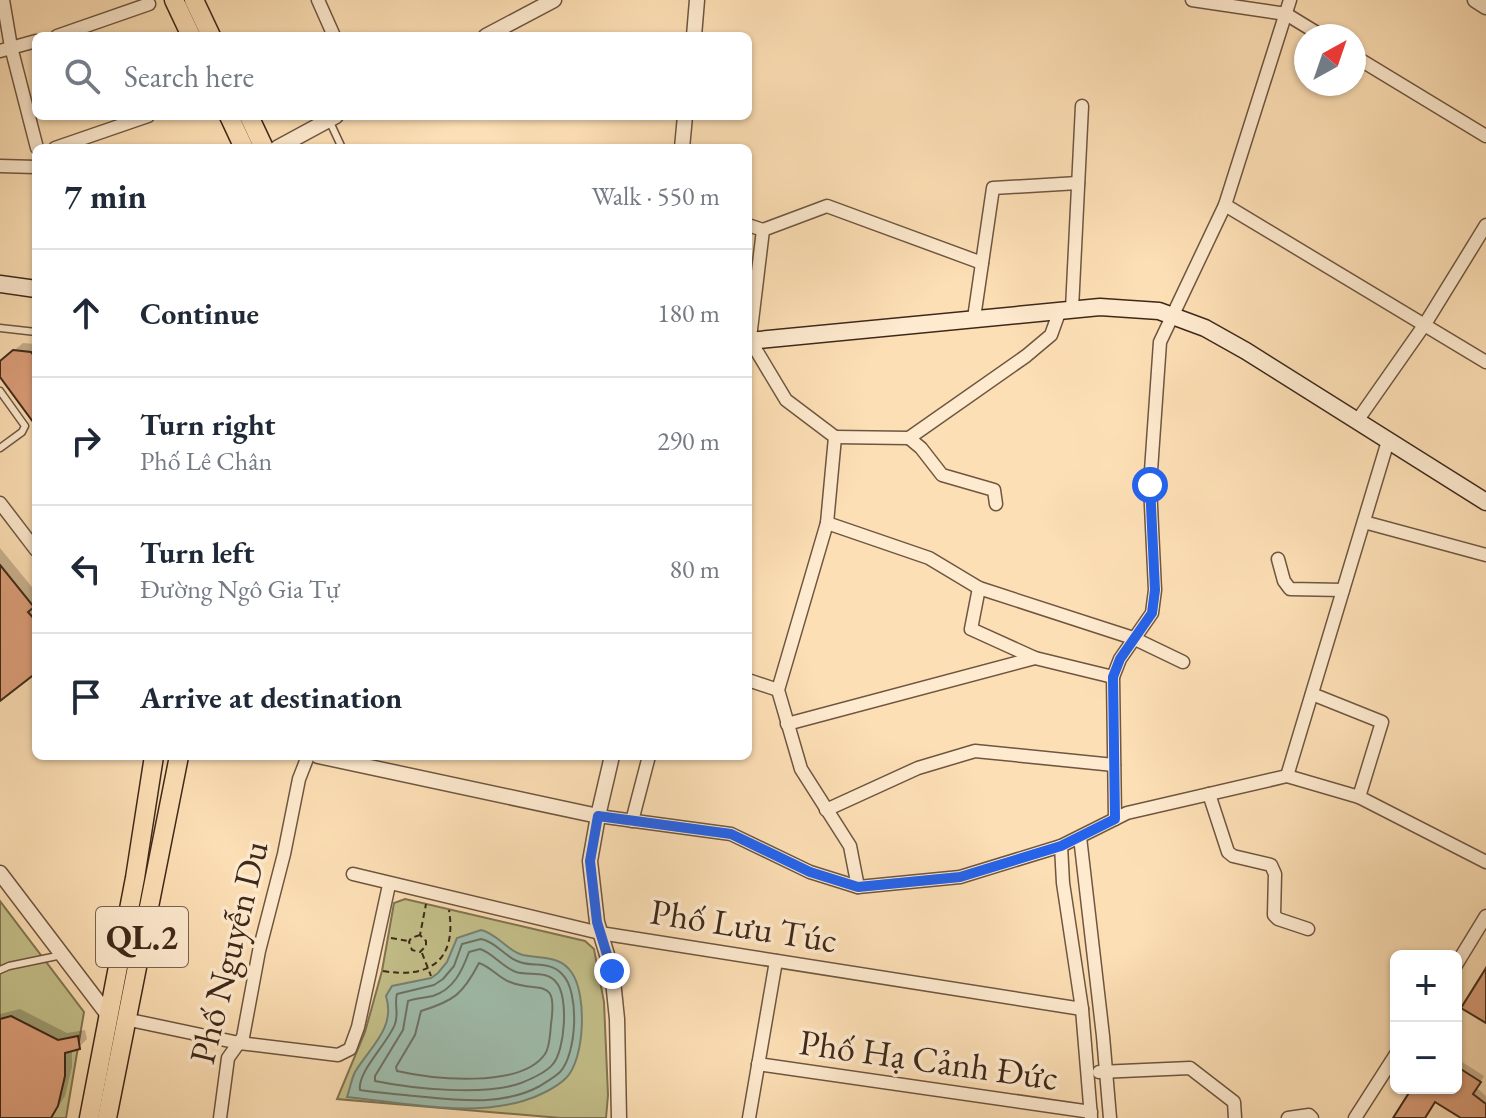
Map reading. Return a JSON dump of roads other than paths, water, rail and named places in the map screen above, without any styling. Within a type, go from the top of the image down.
[{"type":"main road","points":[[174,0],[189,32]]},
{"type":"main road","points":[[194,0],[209,32]]},
{"type":"main road","points":[[231,120],[242,144]]},
{"type":"main road","points":[[251,120],[262,144]]},
{"type":"main road","points":[[0,284],[32,288]]},
{"type":"main road","points":[[752,343],[1066,310],[1131,307],[1173,315],[1205,328],[1246,351],[1486,502]]},
{"type":"main road","name":"QL.2","points":[[107,1118],[135,878],[153,760]]},
{"type":"main road","name":"QL.2","points":[[89,1118],[117,1017],[178,760]]},
{"type":"street","points":[[3,0],[6,49],[36,144]]},
{"type":"street","points":[[318,0],[332,32]]},
{"type":"street","points":[[494,32],[554,0]]},
{"type":"street","points":[[694,32],[697,0]]},
{"type":"street","points":[[1192,0],[1286,14],[1302,24]]},
{"type":"street","points":[[1115,819],[1113,677],[1120,659],[1152,613],[1155,590],[1150,485],[1160,342],[1225,205],[1290,0]]},
{"type":"street","points":[[1475,0],[1486,7]]},
{"type":"street","points":[[68,32],[149,4]]},
{"type":"street","points":[[6,49],[32,42]]},
{"type":"street","points":[[1366,63],[1486,136]]},
{"type":"street","points":[[752,348],[786,400],[835,437],[909,438],[1026,356],[1051,335],[1066,310],[1082,106]]},
{"type":"street","points":[[67,144],[136,120]]},
{"type":"street","points":[[284,144],[329,120]]},
{"type":"street","points":[[682,144],[685,120]]},
{"type":"street","points":[[0,166],[32,167]]},
{"type":"street","points":[[974,318],[993,188],[1078,183]]},
{"type":"street","points":[[1225,205],[1486,362]]},
{"type":"street","points":[[752,226],[763,230],[827,206],[982,263]]},
{"type":"street","points":[[1357,421],[1481,245],[1486,225]]},
{"type":"street","points":[[752,319],[763,230]]},
{"type":"street","points":[[835,437],[827,523],[778,690],[801,769],[850,846],[858,887]]},
{"type":"street","points":[[909,438],[942,475],[994,490],[996,504]]},
{"type":"street","points":[[1287,776],[1388,441]]},
{"type":"street","points":[[0,503],[32,545]]},
{"type":"street","points":[[1364,522],[1486,555]]},
{"type":"street","points":[[827,523],[929,558],[979,588],[1133,638],[1183,662]]},
{"type":"street","points":[[1278,559],[1284,581],[1290,589],[1343,590]]},
{"type":"street","points":[[979,588],[971,629],[1035,658],[1113,677]]},
{"type":"street","points":[[787,724],[1035,658]]},
{"type":"street","points":[[752,681],[778,690]]},
{"type":"street","points":[[1312,694],[1382,722],[1359,797]]},
{"type":"street","points":[[826,810],[918,768],[975,751],[1114,765]]},
{"type":"street","name":"Phố Nguyễn Du","points":[[220,1118],[228,1058],[243,1037],[259,951],[299,779],[306,760]]},
{"type":"street","points":[[337,760],[598,816],[731,834],[810,872],[858,887],[960,877],[1061,846],[1127,813],[1287,776],[1359,797],[1486,862]]},
{"type":"street","points":[[611,760],[590,861],[600,933],[612,971],[619,1118]]},
{"type":"street","points":[[632,821],[648,760]]},
{"type":"street","points":[[1209,794],[1228,852],[1271,865],[1275,874],[1274,915],[1308,929]]},
{"type":"street","points":[[1080,837],[1110,1118]]},
{"type":"street","points":[[1061,846],[1063,883],[1082,1009],[1091,1115]]},
{"type":"street","points":[[0,873],[62,955],[117,1017],[239,1043],[338,1055],[350,1049],[358,1027],[389,885]]},
{"type":"street","name":"Phố Lưu Túc","points":[[353,874],[600,933],[1082,1009]]},
{"type":"street","points":[[1462,955],[1486,916]]},
{"type":"street","points":[[749,1118],[776,961]]},
{"type":"street","points":[[1355,1118],[1390,1063]]},
{"type":"street","name":"Phố Hạ Cảnh Đức","points":[[758,1064],[1091,1115]]},
{"type":"street","points":[[1088,1072],[1190,1068],[1234,1102],[1235,1118]]},
{"type":"street","points":[[1288,1118],[1309,1115],[1312,1118]]},
{"type":"lane","points":[[334,120],[341,144]]},
{"type":"lane","points":[[0,328],[32,332]]},
{"type":"lane","points":[[0,391],[25,426],[22,432],[0,448]]},
{"type":"lane","points":[[0,970],[62,955]]},
{"type":"water","points":[[481,930],[517,953],[556,960],[572,973],[580,996],[582,1027],[577,1057],[566,1078],[540,1095],[502,1106],[480,1108],[436,1107],[347,1097],[355,1072],[385,1028],[386,996],[392,986],[431,978],[447,962],[457,938]]}]
